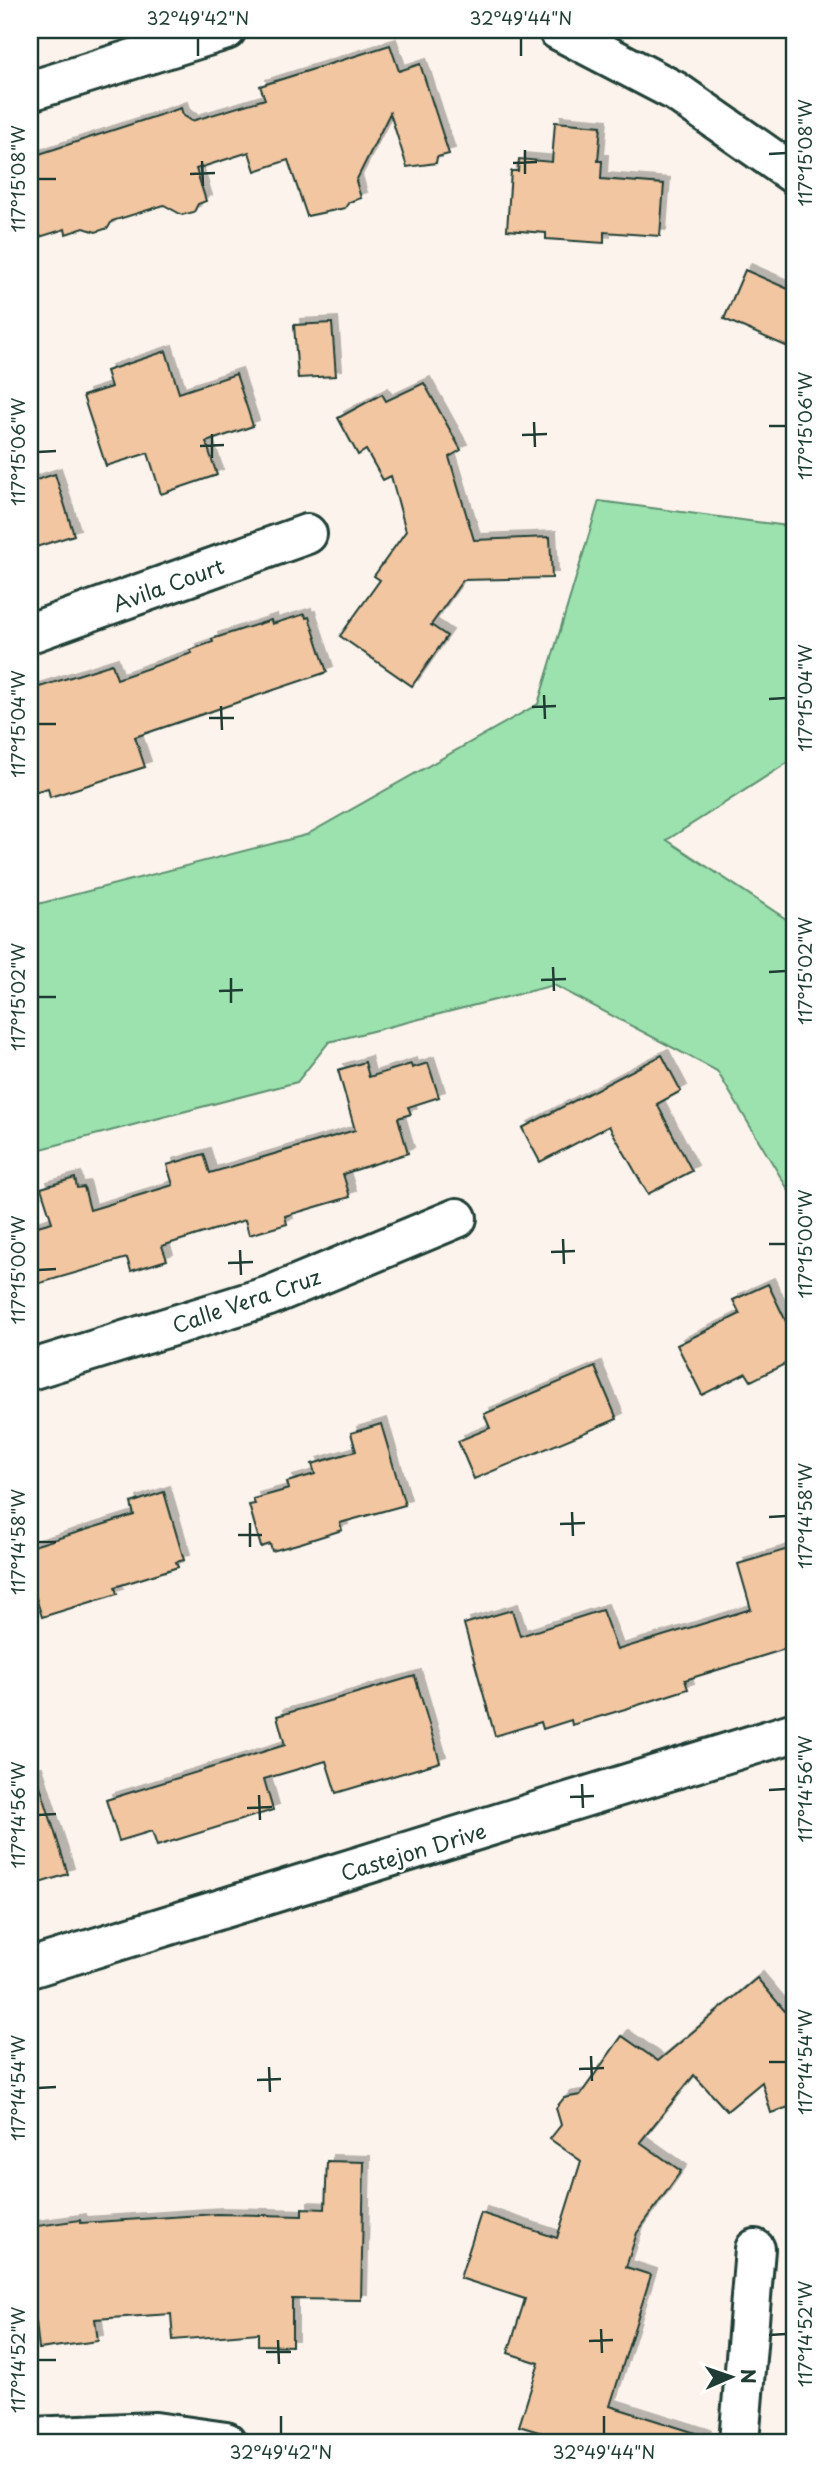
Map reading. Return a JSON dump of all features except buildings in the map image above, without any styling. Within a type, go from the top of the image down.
[{"type":"street","points":[[30,91],[226,30]]},
{"type":"street","points":[[558,30],[675,91],[795,174]]},
{"type":"street","name":"Avila Court","points":[[30,633],[307,534]]},
{"type":"street","name":"Calle Vera Cruz","points":[[30,1370],[269,1296],[457,1218]]},
{"type":"street","name":"Castejon Drive","points":[[30,1968],[795,1732]]},
{"type":"street","points":[[739,2442],[755,2249]]},
{"type":"street","points":[[30,2437],[155,2432],[226,2442]]},
{"type":"green space","points":[[599,501],[795,527],[795,758],[667,840],[795,925],[795,1201],[717,1071],[554,985],[329,1042],[297,1082],[30,1152],[30,906],[306,835],[538,704]]}]
